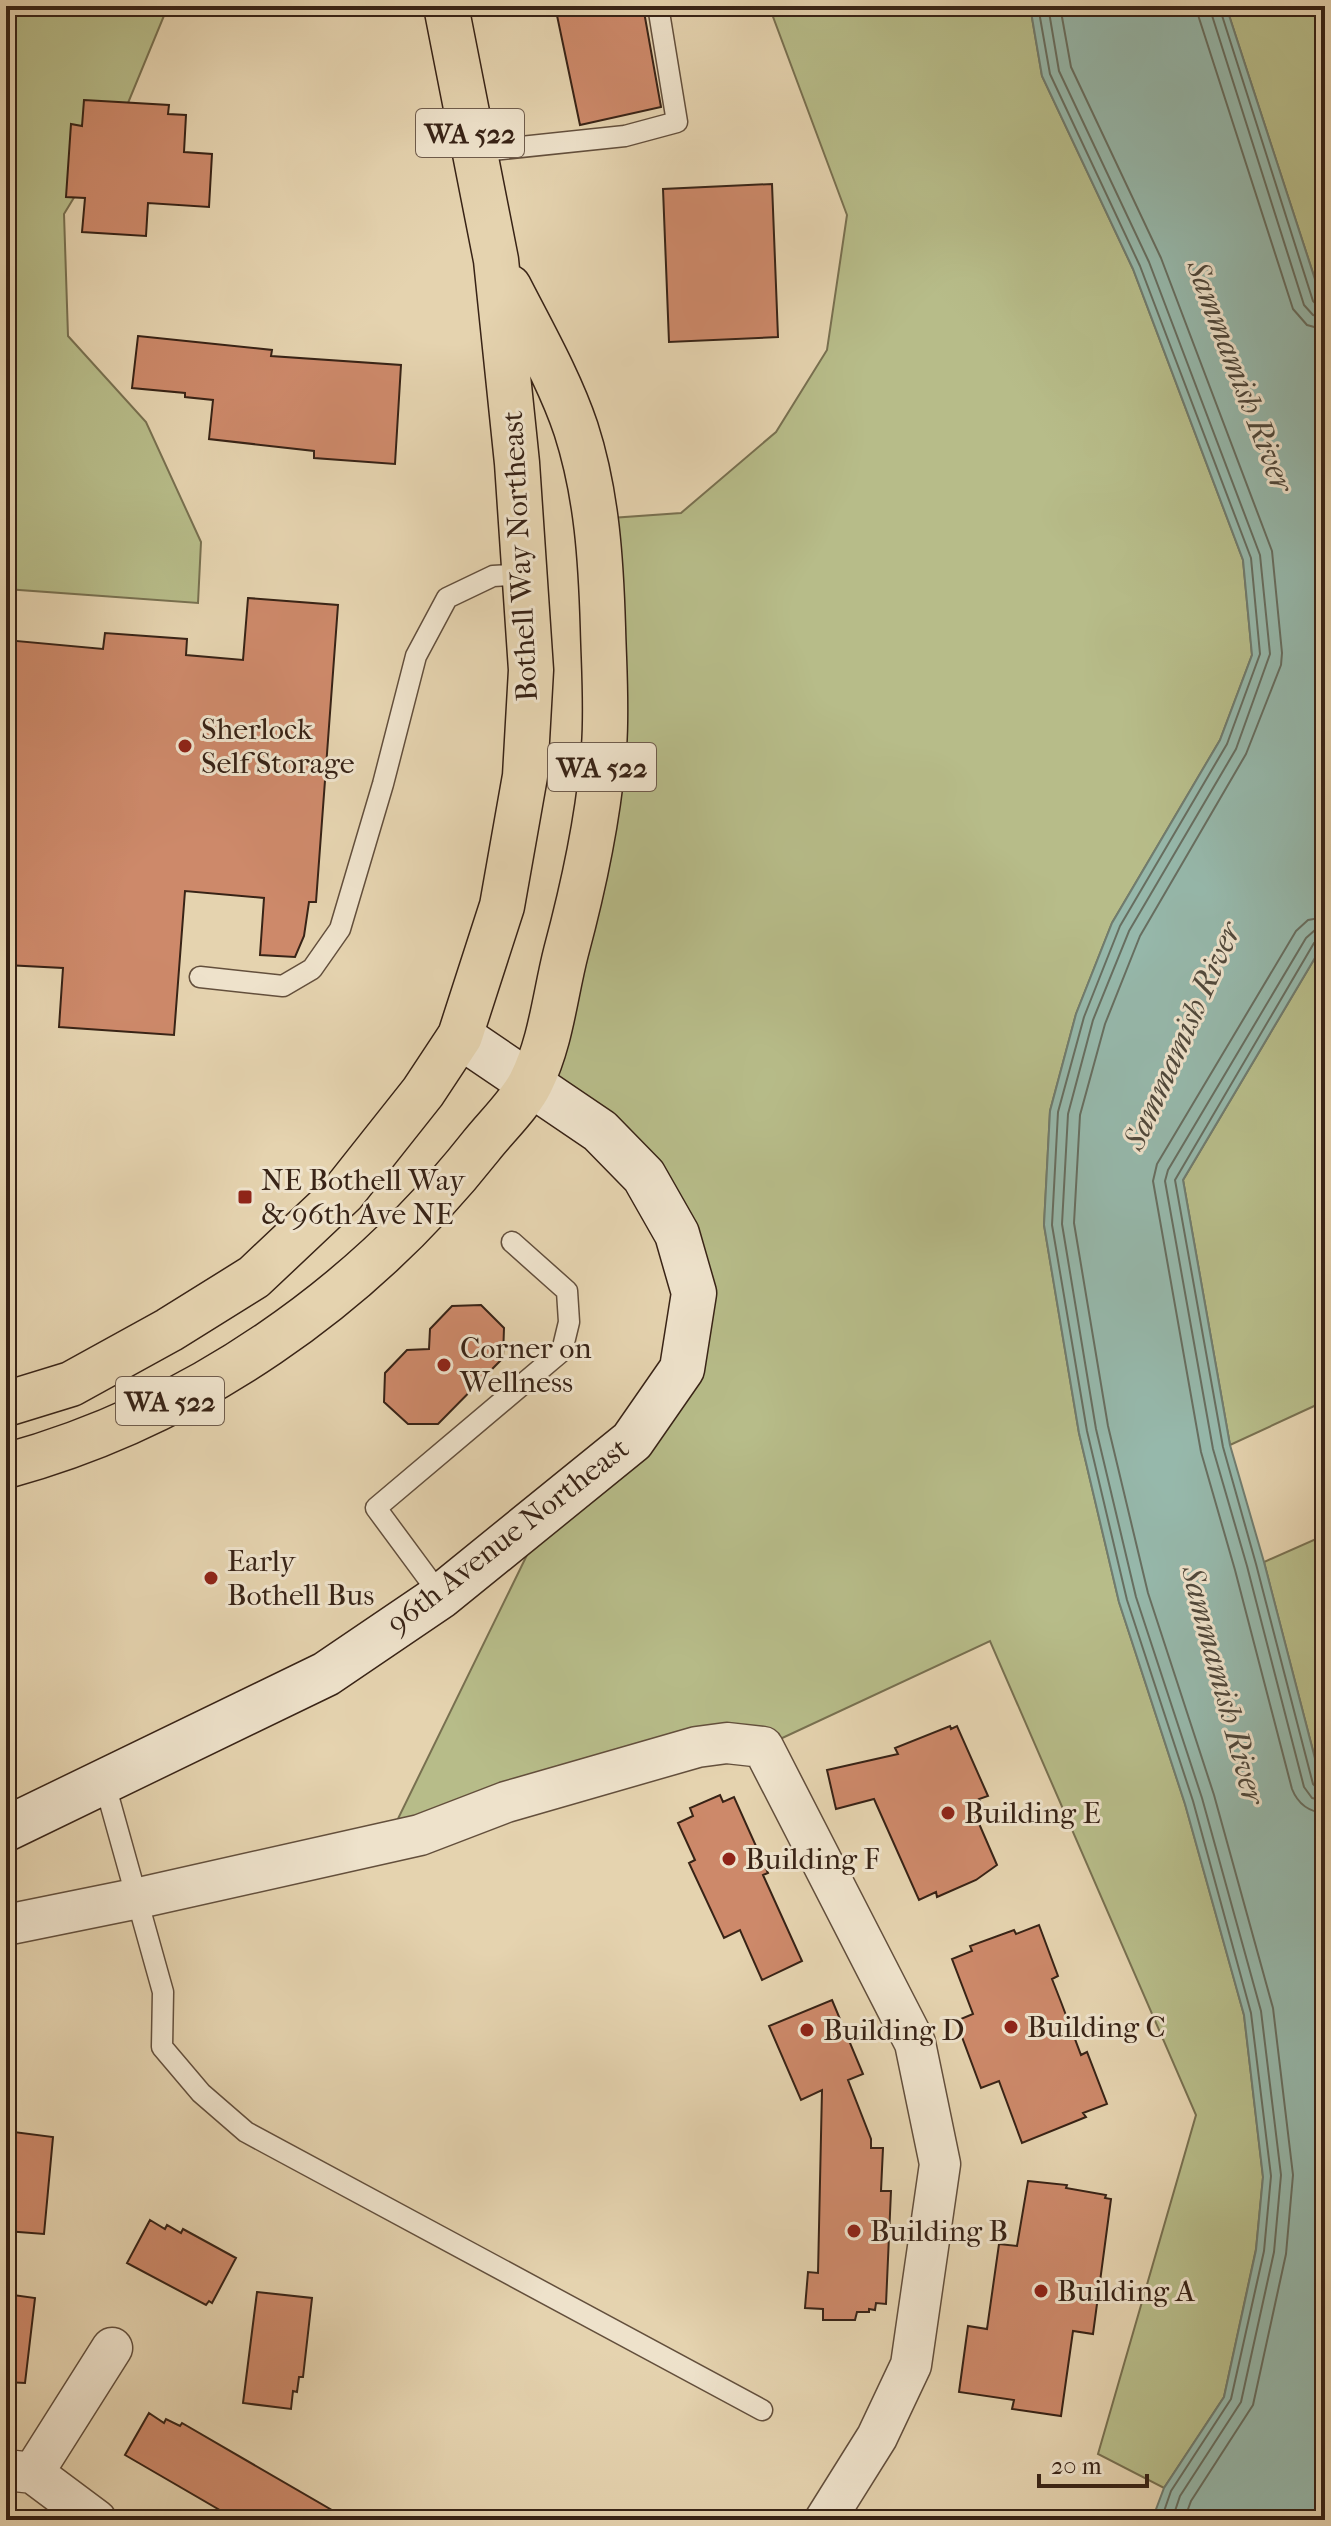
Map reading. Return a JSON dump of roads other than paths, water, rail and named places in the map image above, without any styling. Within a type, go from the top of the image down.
[{"type":"main road","name":"Bothell Way Northeast","points":[[446,6],[496,260],[517,463],[531,670],[525,776],[502,906],[460,1036]]},
{"type":"main road","name":"Bothell Way Northeast","points":[[496,260],[575,427],[597,519],[602,584],[604,745],[594,835],[552,1020],[531,1084]]},
{"type":"main road","name":"96th Avenue Northeast","points":[[6,1829],[326,1674],[441,1596],[632,1441],[682,1369],[694,1293],[677,1234],[644,1176],[600,1131],[460,1036]]},
{"type":"main road","name":"WA 522","points":[[6,1404],[71,1384],[169,1330],[254,1277],[343,1193],[423,1092],[460,1036]]},
{"type":"main road","name":"WA 522","points":[[6,1466],[127,1423],[217,1378],[300,1322],[392,1244],[463,1169],[531,1084]]},
{"type":"street","points":[[6,1925],[420,1835],[506,1802],[697,1747],[727,1743],[763,1747],[915,2043],[940,2164],[911,2365],[877,2437],[825,2520]]},
{"type":"street","points":[[96,2520],[19,2471],[112,2348]]},
{"type":"lane","points":[[473,152],[625,136],[677,122],[658,6]]},
{"type":"lane","points":[[200,977],[283,986],[312,969],[340,929],[383,784],[416,656],[447,598],[493,576],[525,574]]},
{"type":"lane","points":[[441,1596],[376,1508],[562,1351],[569,1322],[567,1291],[512,1242]]},
{"type":"lane","points":[[104,1781],[163,1992],[162,2047],[201,2093],[246,2132],[762,2410]]},
{"type":"water","name":"Sammamish River","points":[[1030,6],[1226,6],[1325,310],[1325,941],[1183,1180],[1230,1445],[1325,1797],[1325,2520],[1152,2520],[1164,2488],[1224,2397],[1256,2250],[1263,2177],[1244,2015],[1185,1804],[1119,1602],[1079,1433],[1044,1225],[1050,1111],[1076,1014],[1112,923],[1220,740],[1252,655],[1243,560],[1133,269],[1042,76]]},
{"type":"place","name":"Sherlock Self Storage","points":[[185,746]]},
{"type":"place","name":"NE Bothell Way & 96th Ave NE","points":[[245,1197]]},
{"type":"place","name":"Corner on Wellness","points":[[444,1365]]},
{"type":"place","name":"Early Bothell Bus","points":[[211,1578]]},
{"type":"place","name":"Building E","points":[[948,1813]]},
{"type":"place","name":"Building F","points":[[729,1859]]},
{"type":"place","name":"Building C","points":[[1011,2027]]},
{"type":"place","name":"Building D","points":[[807,2030]]},
{"type":"place","name":"Building B","points":[[854,2231]]},
{"type":"place","name":"Building A","points":[[1041,2291]]}]
